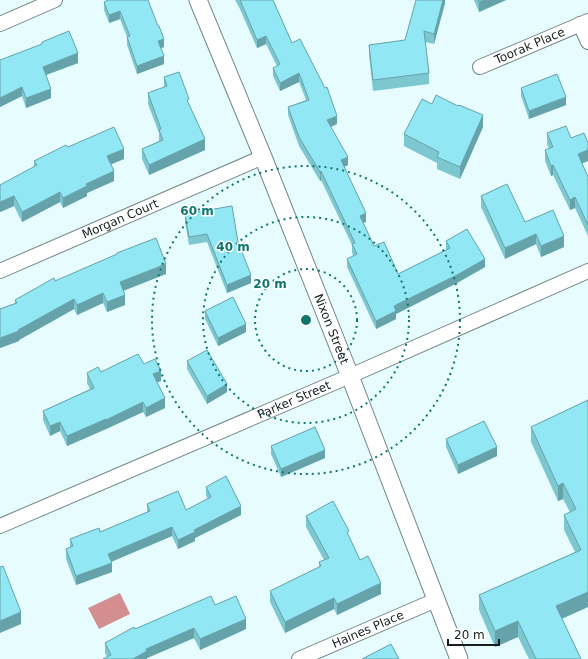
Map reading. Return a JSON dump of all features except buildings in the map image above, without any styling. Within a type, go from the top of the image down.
[{"type":"street","points":[[0,24],[56,0]]},
{"type":"street","name":"Nixon Street","points":[[198,0],[263,157],[350,376],[459,659]]},
{"type":"street","name":"Toorak Place","points":[[480,67],[584,22],[588,42]]},
{"type":"street","name":"Morgan Court","points":[[0,271],[263,157]]},
{"type":"street","name":"Parker Street","points":[[0,526],[350,376],[588,271]]},
{"type":"street","name":"Haines Place","points":[[299,659],[436,600]]},
{"type":"shaded area","points":[[120,593],[130,614],[99,629],[88,608]]}]
